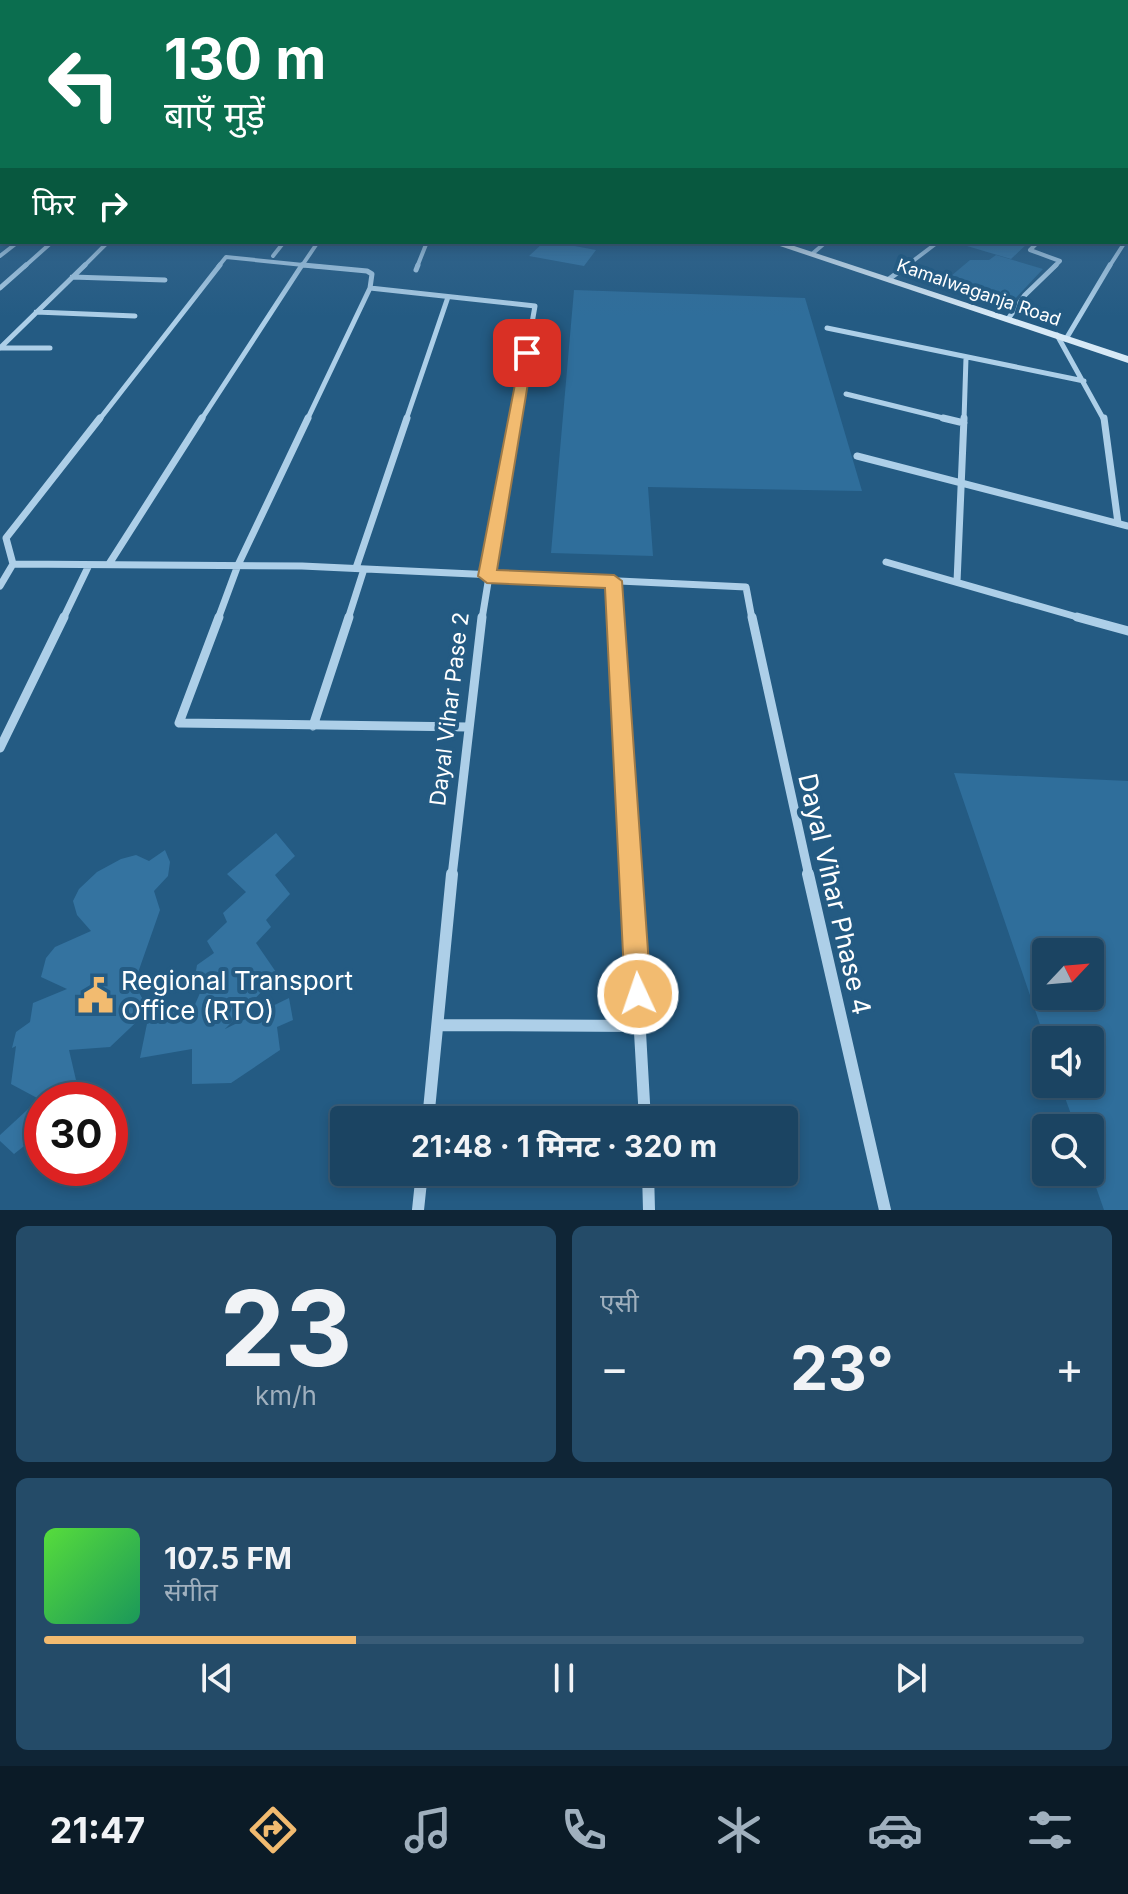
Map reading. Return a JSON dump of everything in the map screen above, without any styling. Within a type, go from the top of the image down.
[{"type":"main road","name":"Kamalwaganja Road","points":[[780,244],[1128,360]]},
{"type":"street","points":[[0,288],[50,244]]},
{"type":"street","points":[[0,348],[106,244]]},
{"type":"street","points":[[273,256],[282,244]]},
{"type":"street","points":[[109,564],[316,244]]},
{"type":"street","points":[[416,270],[426,244]]},
{"type":"street","points":[[812,254],[824,244]]},
{"type":"street","points":[[889,279],[935,244]]},
{"type":"street","points":[[1008,319],[1025,295],[1060,261],[1030,250],[1036,244]]},
{"type":"street","points":[[1118,523],[1103,413],[1062,337],[1123,244]]},
{"type":"street","points":[[0,586],[13,564],[6,538],[226,257],[367,271],[372,274],[370,288],[238,565],[179,723],[468,727]]},
{"type":"street","points":[[72,277],[165,280]]},
{"type":"street","points":[[313,726],[360,568],[448,297],[370,288]]},
{"type":"street","name":"Dayal Vihar Pase 2","points":[[430,1106],[468,727],[487,576],[535,306],[448,297]]},
{"type":"street","points":[[36,312],[135,316]]},
{"type":"street","points":[[827,328],[1084,381]]},
{"type":"street","points":[[0,348],[50,348]]},
{"type":"street","points":[[957,582],[964,483],[966,358]]},
{"type":"street","points":[[846,394],[964,423]]},
{"type":"street","points":[[857,456],[1128,526]]},
{"type":"street","points":[[886,562],[1128,631]]},
{"type":"street","points":[[13,564],[360,568],[614,581],[644,1106]]},
{"type":"street","points":[[0,748],[89,565]]},
{"type":"street","name":"Dayal Vihar Phase 4","points":[[614,581],[746,587],[769,702],[885,1210]]},
{"type":"street","points":[[440,1025],[640,1026]]},
{"type":"street","points":[[418,1210],[421,1186]]},
{"type":"street","points":[[648,1186],[649,1210]]},
{"type":"shaded area","points":[[996,255],[1043,269],[1013,301],[960,283],[962,280],[951,276],[970,260],[989,260]]},
{"type":"shaded area","points":[[574,290],[805,298],[862,491],[648,487],[653,556],[551,553]]},
{"type":"shaded area","points":[[954,773],[1128,781],[1128,1210],[1104,1210],[1096,1186],[1104,1186],[1104,1114],[1071,1114],[1065,1098],[1104,1098],[1104,1026],[1041,1026],[1035,1010],[1104,1010],[1104,938],[1032,938],[1032,1001]]},
{"type":"building","points":[[542,244],[564,244],[596,250],[584,266],[529,256]]},
{"type":"building","points":[[968,244],[1027,244],[1011,259]]},
{"type":"building","points":[[276,833],[295,856],[275,875],[290,894],[266,920],[271,927],[256,943],[278,975],[225,1029],[289,998],[293,1020],[277,1027],[280,1050],[231,1083],[192,1084],[192,1049],[140,1058],[150,1009],[193,1009],[200,993],[195,977],[197,965],[214,953],[207,941],[227,922],[223,913],[246,892],[227,874]]},
{"type":"building","points":[[165,850],[170,862],[168,876],[154,891],[160,910],[134,984],[149,1010],[110,1047],[69,1050],[76,1082],[24,1082],[24,1091],[11,1084],[16,1046],[12,1048],[16,1032],[30,1022],[33,1003],[67,989],[41,977],[46,958],[55,947],[91,931],[77,915],[73,901],[79,889],[97,872],[121,859],[136,855],[149,861]]},
{"type":"building","points":[[24,1113],[24,1146],[14,1154],[0,1141],[0,1135]]},
{"type":"place","name":"Regional Transport Office (RTO)","points":[[95,995]]},
{"type":"route","points":[[527,353],[487,576],[614,581],[638,994]]}]
